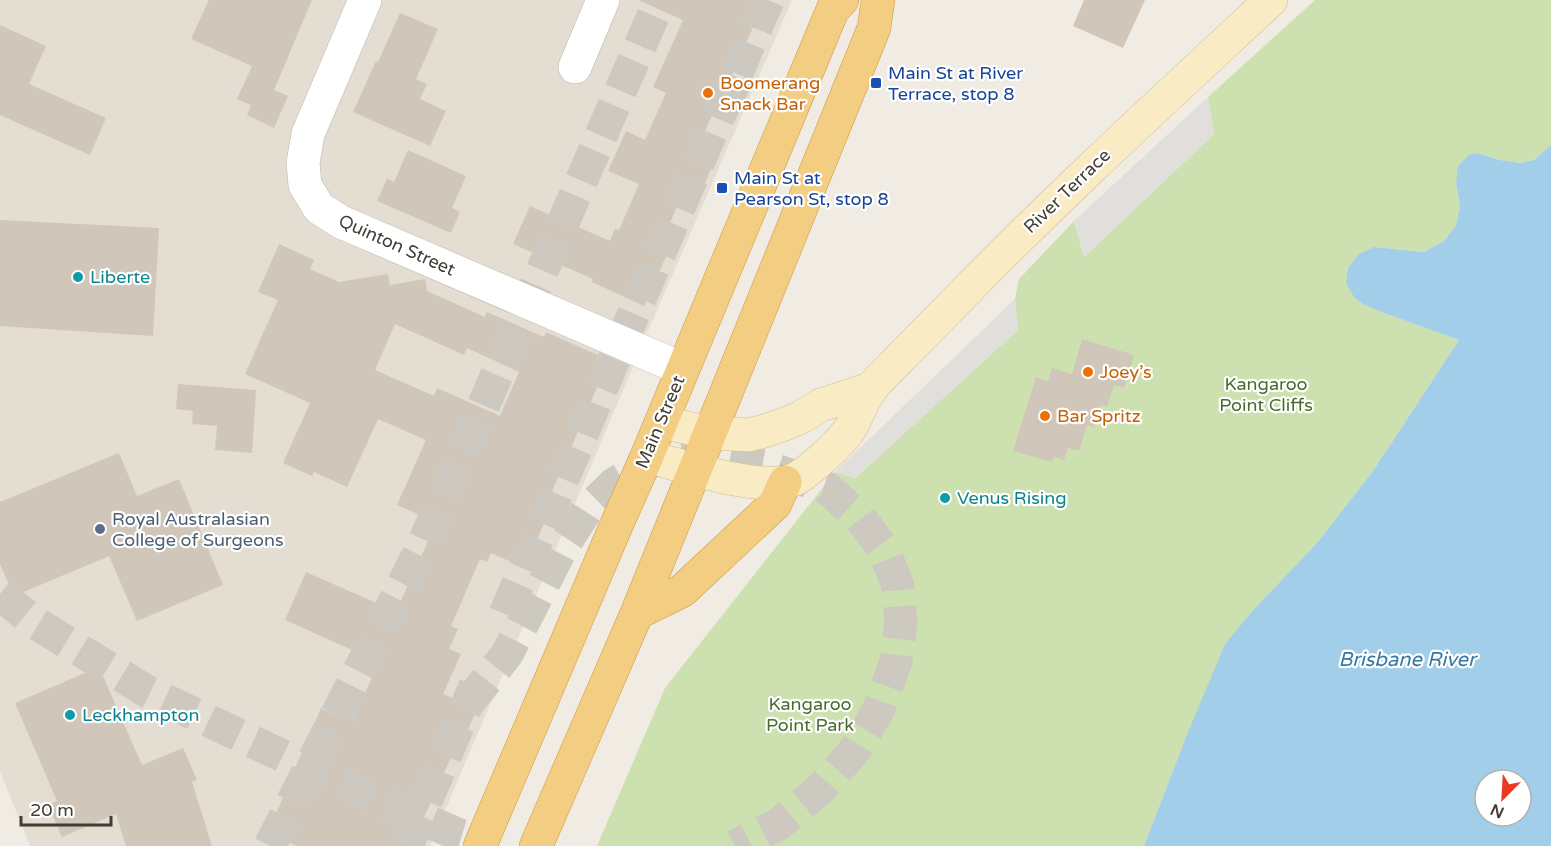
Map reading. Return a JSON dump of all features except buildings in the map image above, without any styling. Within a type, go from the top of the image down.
[{"type":"highway","name":"Main Street","points":[[480,846],[661,422],[833,9],[842,0]]},
{"type":"highway","points":[[536,846],[637,613],[711,433],[874,28],[878,0]]},
{"type":"highway","points":[[637,613],[682,591],[775,504],[785,482]]},
{"type":"main road","name":"River Terrace","points":[[646,456],[696,470],[770,484],[794,480],[812,467],[847,433],[870,389],[1001,255],[1271,0]]},
{"type":"main road","name":"River Terrace","points":[[661,422],[711,433],[748,435],[801,417],[820,405],[870,389]]},
{"type":"street","name":"Quinton Street","points":[[364,0],[308,134],[303,163],[305,185],[319,208],[341,222],[683,369]]},
{"type":"street","points":[[575,67],[603,0]]},
{"type":"shaded area","points":[[0,0],[792,0],[657,310],[430,846],[30,846],[0,771]]},
{"type":"shaded area","points":[[1208,97],[1214,134],[1084,257],[1074,221]]},
{"type":"shaded area","points":[[1015,299],[1018,330],[855,478],[835,472]]},
{"type":"green space","name":"Kangaroo Point Cliffs","points":[[1315,0],[1551,0],[1551,145],[1536,158],[1522,163],[1507,162],[1478,153],[1456,183],[1460,206],[1456,225],[1444,241],[1424,252],[1374,247],[1384,313],[1459,340],[1373,471],[1317,543],[1255,608],[1186,737],[1144,846],[597,846],[665,688],[835,472],[855,478],[1018,330],[1015,299],[1019,279],[1074,221],[1084,257],[1214,134],[1208,97]]},
{"type":"water","name":"Brisbane River","points":[[1551,145],[1551,846],[1144,846],[1225,644],[1255,608],[1317,543],[1373,471],[1459,340],[1363,304],[1354,297],[1346,283],[1348,268],[1359,254],[1374,247],[1424,252],[1444,241],[1456,225],[1460,206],[1456,183],[1458,166],[1469,155],[1478,153],[1520,163],[1534,160]]},
{"type":"tunnel","points":[[270,846],[421,549],[660,0]]},
{"type":"tunnel","points":[[505,614],[768,0]]},
{"type":"tunnel","points":[[466,706],[507,654],[562,548],[586,511],[614,484],[658,458],[713,456],[767,467],[827,488],[860,518],[883,548],[898,586],[901,623],[896,661],[879,709],[854,751],[821,788],[779,824],[735,846]]},
{"type":"tunnel","points":[[0,594],[34,622],[148,692],[399,809],[457,834],[497,846]]},
{"type":"tunnel","points":[[407,846],[475,686]]},
{"type":"place","name":"Main St at River Terrace, stop 8","points":[[876,83]]},
{"type":"place","name":"Boomerang Snack Bar","points":[[708,93]]},
{"type":"place","name":"Main St at Pearson St, stop 8","points":[[722,188]]},
{"type":"place","name":"Liberte","points":[[78,277]]},
{"type":"place","name":"Joey’s","points":[[1088,372]]},
{"type":"place","name":"Bar Spritz","points":[[1045,416]]},
{"type":"place","name":"Venus Rising","points":[[945,498]]},
{"type":"place","name":"Royal Australasian College of Surgeons","points":[[100,529]]},
{"type":"place","name":"Leckhampton","points":[[70,715]]},
{"type":"park label","name":"Kangaroo Point Park","points":[[810,714]]}]
